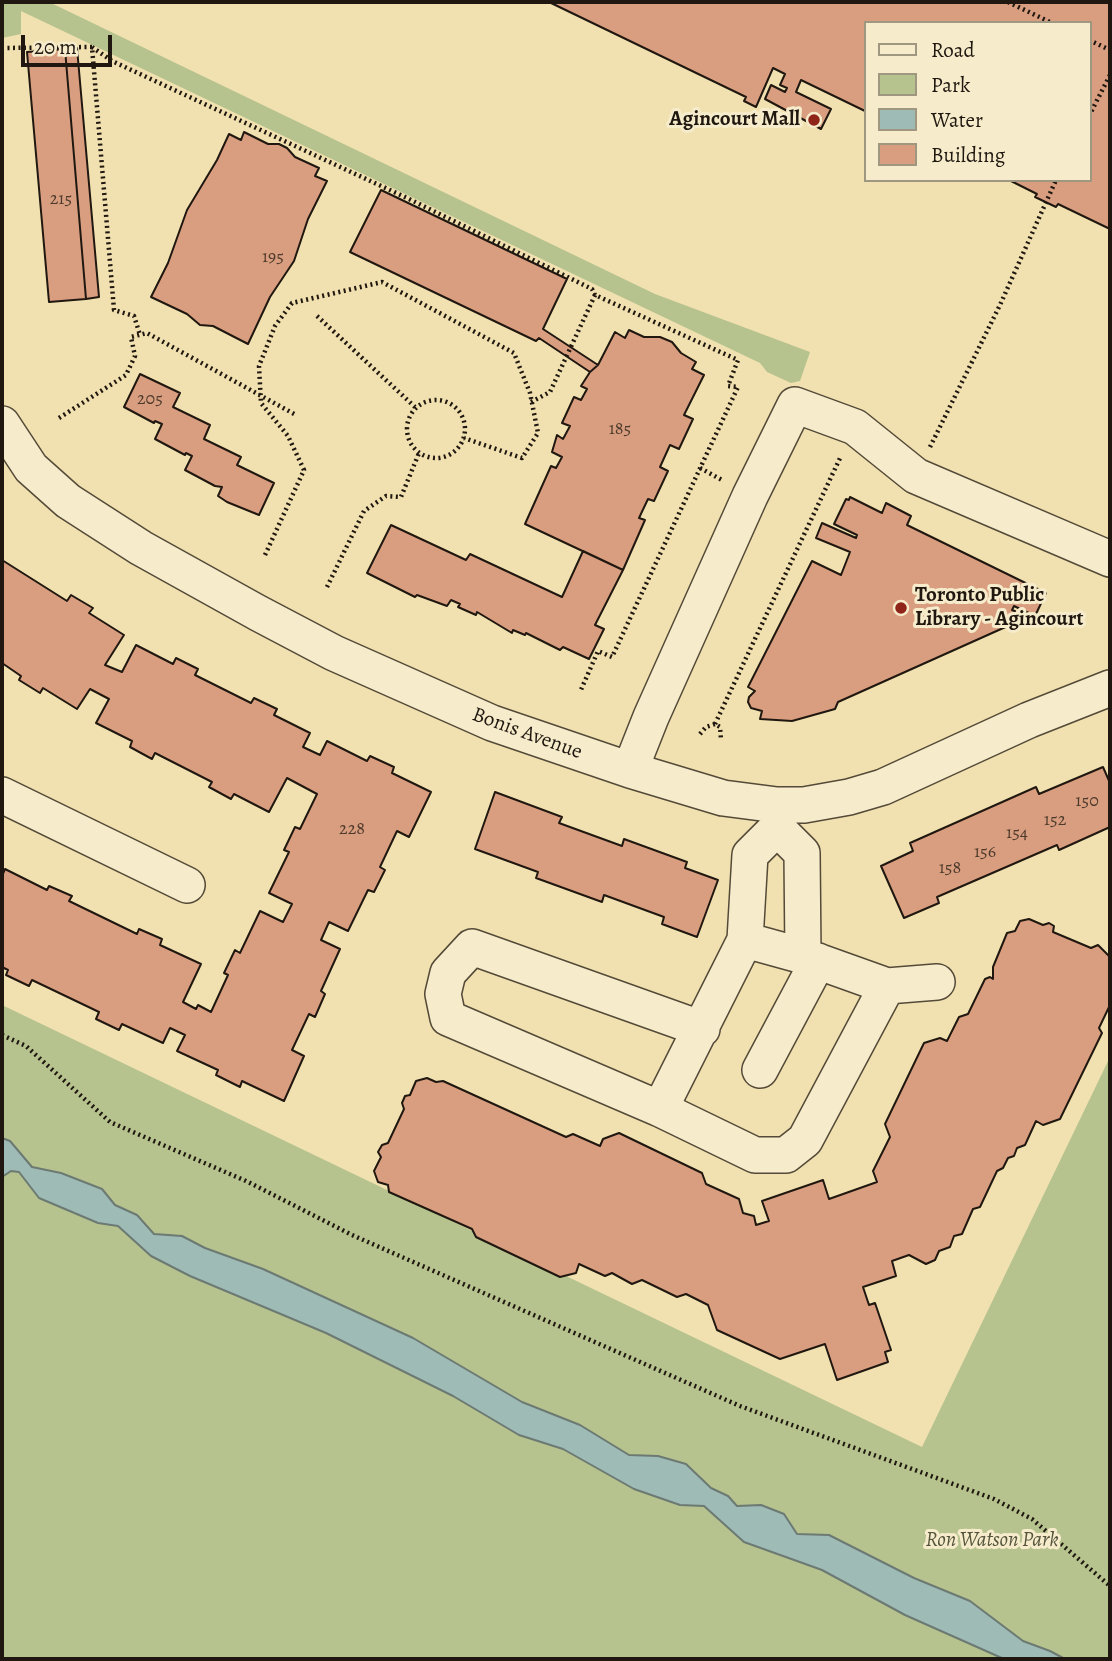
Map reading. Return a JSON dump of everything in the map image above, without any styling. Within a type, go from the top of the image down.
[{"type":"street","points":[[630,770],[750,495],[795,405],[855,427],[916,476],[1110,559]]},
{"type":"street","name":"Bonis Avenue","points":[[2,427],[32,468],[68,501],[142,548],[334,653],[492,723],[777,817],[804,805],[849,797],[883,787],[1029,720],[1110,688]]},
{"type":"street","points":[[2,795],[187,885]]},
{"type":"street","points":[[660,1110],[745,940],[750,855],[777,817],[802,853],[810,959],[760,1070]]},
{"type":"street","points":[[745,940],[887,986],[937,982]]},
{"type":"street","points":[[702,1029],[472,947],[448,973],[443,994],[448,1018],[660,1110],[755,1155],[786,1155],[805,1140],[887,986]]},
{"type":"path","points":[[1007,2],[1048,21]]},
{"type":"path","points":[[1091,41],[1110,50]]},
{"type":"path","points":[[2,48],[92,47],[112,61],[420,204],[592,289],[595,295],[738,360],[728,386],[738,387],[612,657],[598,651],[580,692]]},
{"type":"path","points":[[92,47],[114,310],[134,316],[140,335]]},
{"type":"path","points":[[1091,112],[1110,75]]},
{"type":"path","points":[[916,476],[1000,305],[1055,182]]},
{"type":"path","points":[[265,555],[304,470],[288,436],[261,403],[259,366],[275,326],[292,303],[382,282],[514,353],[531,402],[538,433],[522,458],[464,438]]},
{"type":"path","points":[[531,402],[550,392],[595,295]]},
{"type":"path","points":[[317,316],[415,407]]},
{"type":"path","points":[[59,418],[126,374],[135,356],[131,337],[147,334],[296,415]]},
{"type":"path","points":[[433,398],[452,403],[464,418],[464,438],[454,453],[437,459],[419,453],[408,440],[407,422],[415,407],[433,398]]},
{"type":"path","points":[[700,734],[706,727],[715,724],[855,427]]},
{"type":"path","points":[[327,587],[364,511],[386,496],[401,497],[419,453]]},
{"type":"path","points":[[715,724],[720,727],[721,740]]},
{"type":"path","points":[[2,1034],[26,1046],[110,1122],[246,1181],[352,1235],[740,1406],[994,1499],[1032,1519],[1110,1586]]},
{"type":"green space","points":[[2,2],[49,2],[655,294],[810,352],[800,381],[791,383],[767,372],[760,363],[21,11],[21,34],[2,38]]},
{"type":"green space","name":"Ron Watson Park","points":[[2,1005],[922,1447],[1110,1057],[1110,1659],[2,1659]]},
{"type":"water","points":[[2,1138],[10,1141],[32,1167],[61,1173],[102,1189],[115,1205],[137,1215],[154,1234],[182,1236],[205,1248],[263,1269],[413,1338],[522,1402],[580,1425],[629,1455],[658,1456],[686,1464],[711,1488],[728,1496],[737,1506],[761,1505],[784,1514],[797,1534],[829,1535],[914,1578],[970,1601],[1023,1641],[1065,1659],[1004,1659],[905,1615],[822,1570],[744,1542],[704,1506],[680,1505],[634,1489],[563,1449],[519,1435],[453,1396],[326,1333],[190,1276],[151,1256],[118,1226],[98,1223],[39,1198],[19,1172],[11,1171],[2,1177]]},
{"type":"building","name":"Agincourt Mall","points":[[549,2],[1110,2],[1110,229],[1058,204],[1056,207],[1035,197],[1037,194],[1013,182],[1091,182],[1091,21],[864,21],[864,111],[801,80],[796,92],[831,109],[821,129],[765,99],[771,85],[785,92],[787,88],[780,85],[785,74],[773,68],[756,107],[744,101],[746,97]]},
{"type":"building","points":[[77,48],[99,297],[86,299],[65,49]]},
{"type":"building","points":[[65,49],[86,299],[49,302],[27,52]]},
{"type":"building","points":[[244,132],[268,144],[279,144],[287,148],[295,157],[319,168],[315,176],[327,181],[308,219],[294,261],[270,297],[248,344],[213,326],[200,325],[187,314],[151,297],[168,263],[187,210],[229,134],[241,140]]},
{"type":"building","points":[[381,190],[567,279],[543,329],[598,365],[590,372],[539,338],[536,341],[350,252]]},
{"type":"building","points":[[629,330],[644,337],[660,337],[672,342],[681,353],[696,362],[692,369],[704,375],[684,415],[693,419],[679,449],[670,445],[660,467],[668,471],[654,501],[648,499],[639,518],[645,520],[623,570],[525,524],[551,466],[556,468],[562,457],[552,452],[557,435],[563,439],[570,426],[562,423],[574,397],[581,400],[587,389],[581,386],[598,365],[615,332],[625,338]]},
{"type":"building","points":[[140,374],[180,393],[173,407],[210,425],[204,439],[241,457],[237,465],[274,483],[259,515],[227,502],[218,496],[222,487],[185,470],[192,456],[155,439],[162,424],[155,421],[154,423],[124,407]]},
{"type":"building","name":"Toronto Public Library - Agincourt","points":[[850,497],[882,513],[886,503],[911,516],[907,525],[1046,593],[1035,616],[1014,606],[1010,625],[838,702],[835,709],[792,721],[760,719],[762,711],[751,708],[748,702],[755,691],[748,687],[812,561],[841,575],[850,552],[816,538],[822,523],[856,538],[857,535],[834,524],[846,499],[849,500]]},
{"type":"building","points":[[391,525],[466,560],[470,554],[562,597],[583,551],[623,570],[595,625],[604,629],[589,659],[563,647],[560,650],[526,633],[525,635],[513,630],[512,633],[477,612],[476,615],[458,607],[460,604],[451,600],[447,606],[417,595],[415,597],[367,573]]},
{"type":"building","points":[[2,560],[67,601],[71,595],[93,608],[89,613],[124,635],[105,665],[122,672],[136,645],[173,664],[176,658],[198,669],[195,675],[251,703],[254,698],[277,709],[274,715],[310,733],[303,747],[320,755],[327,741],[367,761],[370,756],[394,767],[392,773],[431,792],[409,837],[397,831],[380,867],[385,870],[374,892],[368,890],[348,931],[329,922],[321,940],[340,949],[321,991],[325,994],[315,1017],[309,1014],[292,1050],[304,1056],[284,1101],[242,1081],[240,1087],[216,1075],[218,1070],[177,1051],[185,1035],[170,1028],[163,1043],[122,1024],[119,1030],[96,1019],[99,1012],[32,980],[29,986],[6,975],[8,970],[2,967],[2,876],[5,869],[47,890],[49,886],[72,896],[69,901],[137,934],[139,929],[162,939],[160,945],[201,964],[183,1002],[196,1009],[198,1005],[211,1012],[228,975],[224,973],[235,950],[240,953],[260,911],[283,922],[292,904],[269,893],[289,852],[284,850],[295,827],[300,829],[317,794],[287,778],[269,812],[234,794],[231,799],[209,787],[212,782],[155,753],[152,759],[130,747],[132,741],[96,723],[109,699],[90,689],[77,709],[43,688],[40,693],[19,680],[21,676],[2,663]]},
{"type":"building","points":[[1103,767],[1110,783],[1110,827],[1059,850],[1057,845],[937,897],[939,903],[904,918],[881,866],[913,851],[910,843],[1036,787],[1039,794]]},
{"type":"building","points":[[495,792],[562,817],[559,823],[622,846],[624,839],[687,862],[685,868],[718,880],[697,937],[662,924],[664,917],[604,895],[602,902],[536,878],[538,872],[475,849]]},
{"type":"building","points":[[1029,919],[1043,925],[1049,923],[1054,926],[1053,932],[1091,948],[1098,945],[1110,957],[1110,1005],[1099,1028],[1102,1033],[1060,1119],[1043,1125],[1036,1121],[1025,1145],[1017,1148],[1014,1156],[1008,1158],[1003,1168],[997,1171],[980,1207],[973,1209],[962,1234],[954,1236],[950,1247],[939,1251],[935,1260],[926,1264],[909,1255],[892,1261],[896,1276],[863,1287],[869,1305],[875,1303],[891,1350],[885,1352],[888,1362],[837,1380],[825,1344],[780,1359],[717,1330],[708,1305],[686,1294],[677,1297],[642,1280],[632,1284],[612,1273],[605,1276],[579,1264],[576,1273],[560,1277],[476,1237],[472,1229],[389,1192],[388,1185],[378,1182],[374,1171],[381,1157],[378,1152],[382,1145],[388,1143],[404,1109],[402,1103],[405,1096],[410,1095],[416,1081],[427,1078],[436,1082],[443,1081],[566,1137],[573,1134],[600,1146],[603,1139],[619,1133],[702,1173],[706,1184],[739,1199],[743,1213],[754,1216],[756,1225],[769,1221],[762,1201],[823,1180],[829,1199],[877,1182],[873,1171],[890,1137],[885,1124],[924,1043],[940,1038],[947,1041],[959,1017],[968,1014],[985,979],[993,979],[993,967],[1007,933],[1015,931],[1020,921]]},
{"type":"place","name":"Agincourt Mall","points":[[814,120]]},
{"type":"place","name":"Toronto Public Library - Agincourt","points":[[901,608]]}]
